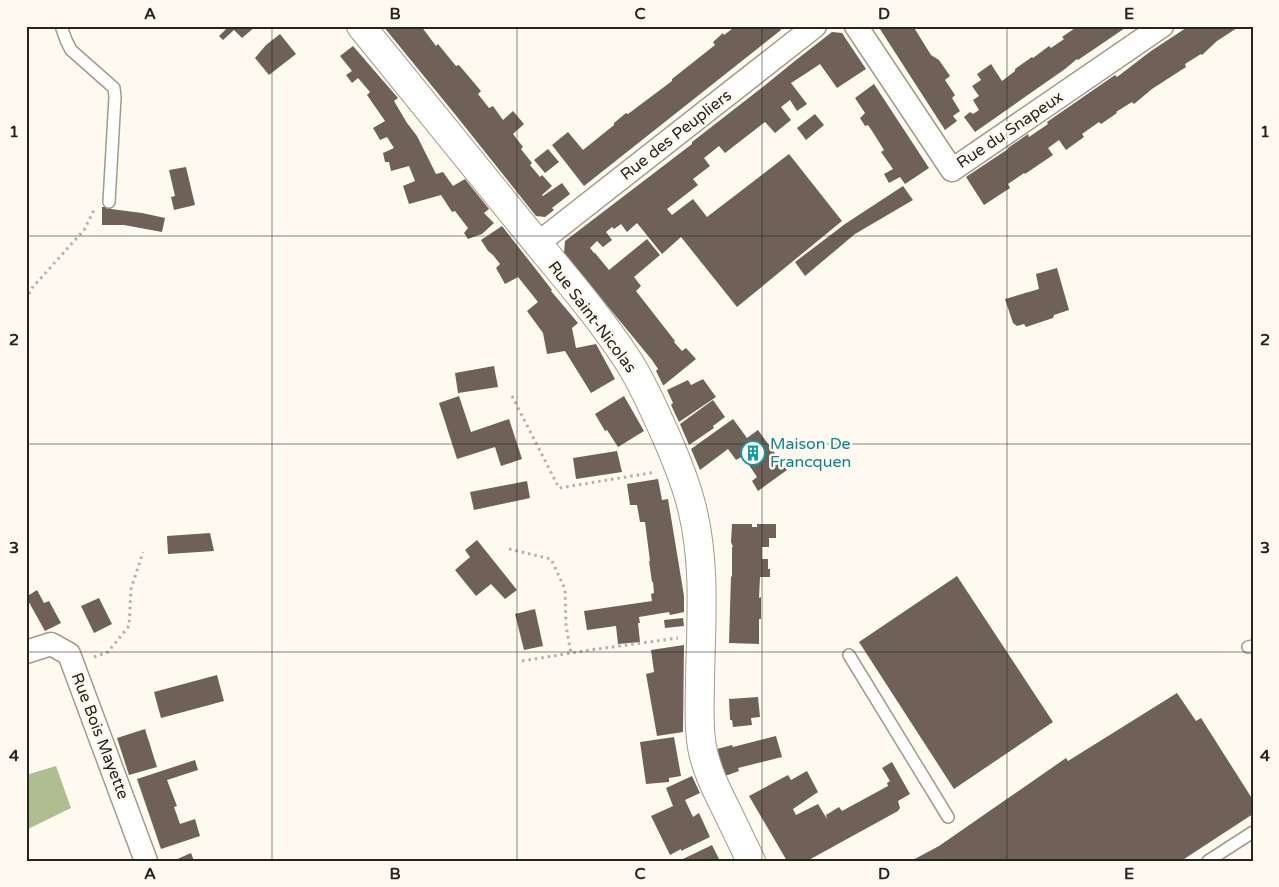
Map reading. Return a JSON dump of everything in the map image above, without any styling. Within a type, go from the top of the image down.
[{"type":"street","name":"Rue Saint-Nicolas","points":[[361,26],[606,330],[628,360],[648,396],[677,462],[689,497],[698,535],[701,574],[700,733],[703,753],[714,784],[751,861]]},
{"type":"street","name":"Rue des Peupliers","points":[[538,244],[815,26]]},
{"type":"street","name":"Rue du Snapeux","points":[[856,26],[952,170],[1162,26]]},
{"type":"street","name":"Rue Bois Mayette","points":[[26,652],[51,644],[69,654],[146,861]]},
{"type":"lane","points":[[62,26],[66,40],[72,50],[114,88],[109,202]]},
{"type":"lane","points":[[849,655],[948,816]]},
{"type":"lane","points":[[1208,861],[1253,832]]},
{"type":"path","points":[[26,300],[32,288],[84,230],[95,207],[109,202]]},
{"type":"path","points":[[512,396],[559,488],[656,472],[677,462]]},
{"type":"path","points":[[509,549],[551,558],[565,589],[566,626],[571,653]]},
{"type":"path","points":[[73,664],[108,652],[129,626],[131,589],[143,552]]},
{"type":"path","points":[[522,661],[701,637]]},
{"type":"green space","points":[[56,766],[71,808],[26,830],[26,775]]},
{"type":"building","points":[[229,26],[256,26],[242,38],[234,30],[223,40],[219,36]]},
{"type":"building","points":[[383,26],[421,26],[436,46],[438,44],[456,66],[459,65],[481,91],[478,94],[489,108],[493,106],[503,120],[513,111],[524,124],[513,134],[523,147],[521,149],[532,163],[530,165],[540,177],[542,175],[552,186],[542,195],[562,183],[570,194],[552,208],[554,210],[545,217],[536,216]]},
{"type":"building","points":[[736,26],[778,26],[781,30],[584,186],[552,145],[568,132],[583,150],[626,113],[628,114],[672,81],[672,79],[715,45],[713,42],[723,33],[724,35]]},
{"type":"building","points":[[878,26],[913,26],[931,55],[939,60],[950,76],[945,80],[955,95],[952,98],[960,111],[953,116],[957,121],[945,130]]},
{"type":"building","points":[[1078,26],[1128,26],[1077,59],[975,132],[964,117],[970,112],[973,114],[979,110],[973,100],[979,96],[972,86],[981,80],[977,74],[991,64],[1002,81],[1032,57],[1064,39],[1062,37]]},
{"type":"building","points":[[1189,26],[1240,26],[1217,41],[1202,55],[1185,64],[1186,67],[1152,89],[1134,104],[1132,102],[1101,124],[1099,122],[1082,134],[1084,137],[1066,150],[1059,140],[1048,148],[1053,155],[1008,184],[1010,188],[984,205],[966,177],[1028,134],[1029,137],[1048,124],[1047,122],[1115,75],[1117,77],[1151,51]]},
{"type":"building","points":[[832,32],[842,33],[866,69],[837,88],[820,64],[791,83],[807,104],[797,111],[790,100],[781,107],[791,120],[775,133],[765,122],[725,153],[719,146],[704,158],[710,166],[693,179],[698,185],[667,209],[672,215],[693,199],[707,217],[789,154],[842,221],[737,307],[681,237],[662,254],[637,223],[627,232],[621,224],[614,229],[612,227],[606,232],[612,240],[603,247],[597,241],[590,248],[609,270],[647,239],[660,255],[634,277],[641,286],[636,291],[674,342],[682,351],[686,348],[696,359],[663,385],[656,371],[658,369],[652,360],[564,253],[565,241],[692,144],[692,142]]},
{"type":"building","points":[[280,34],[296,54],[269,75],[255,58],[266,45]]},
{"type":"building","points":[[353,46],[398,98],[394,101],[417,136],[436,174],[443,172],[453,186],[465,179],[489,209],[484,213],[494,223],[482,234],[468,239],[464,233],[468,228],[455,211],[452,212],[441,195],[409,204],[403,186],[415,181],[409,166],[391,171],[389,162],[385,162],[383,153],[394,148],[387,137],[380,140],[373,128],[385,121],[367,95],[370,92],[358,78],[352,83],[346,75],[352,71],[340,56]]},
{"type":"building","points":[[874,84],[929,168],[905,184],[900,177],[889,183],[884,174],[893,169],[881,152],[884,150],[874,134],[868,125],[865,126],[860,118],[865,113],[855,98]]},
{"type":"building","points":[[815,114],[824,125],[806,140],[797,128]]},
{"type":"building","points":[[548,149],[559,162],[545,173],[534,160]]},
{"type":"building","points":[[186,167],[195,205],[174,210],[171,197],[175,196],[169,170]]},
{"type":"building","points":[[903,186],[913,200],[855,234],[805,276],[795,262],[845,224]]},
{"type":"building","points":[[102,207],[111,207],[111,209],[165,218],[162,232],[124,225],[102,225]]},
{"type":"building","points":[[502,226],[551,291],[578,323],[572,328],[576,348],[596,344],[615,379],[591,393],[565,351],[547,354],[543,333],[527,311],[538,302],[518,277],[505,284],[496,268],[500,264],[481,240]]},
{"type":"building","points":[[1057,268],[1069,310],[1054,315],[1053,318],[1026,327],[1024,324],[1017,326],[1013,323],[1005,299],[1039,289],[1036,274]]},
{"type":"building","points":[[494,366],[498,387],[458,393],[455,373]]},
{"type":"building","points":[[703,379],[716,397],[679,422],[671,405],[673,403],[667,390],[688,380],[691,385]]},
{"type":"building","points":[[459,396],[471,432],[509,419],[522,459],[501,466],[495,447],[457,459],[439,403]]},
{"type":"building","points":[[624,396],[644,431],[618,447],[607,430],[605,431],[595,414]]},
{"type":"building","points":[[713,400],[725,417],[713,426],[714,428],[689,445],[680,424]]},
{"type":"building","name":"Maison De Francquen","points":[[733,419],[747,438],[758,430],[787,470],[758,491],[752,481],[757,477],[743,456],[736,460],[728,449],[700,470],[691,449]]},
{"type":"building","points":[[617,451],[622,472],[576,479],[573,458]]},
{"type":"building","points":[[658,479],[662,500],[668,499],[684,596],[684,612],[670,615],[669,612],[639,617],[640,642],[618,644],[616,626],[587,630],[584,611],[652,601],[651,594],[654,593],[645,522],[640,522],[637,505],[630,505],[627,484]]},
{"type":"building","points":[[527,481],[530,498],[474,510],[470,492]]},
{"type":"building","points":[[732,524],[752,524],[752,527],[757,527],[757,524],[776,524],[776,538],[769,538],[769,547],[762,547],[762,559],[768,559],[770,577],[760,577],[761,619],[759,619],[759,644],[729,643],[733,547],[731,542]]},
{"type":"building","points":[[210,533],[214,551],[168,554],[167,536]]},
{"type":"building","points":[[477,540],[517,590],[505,599],[491,584],[476,596],[455,570],[470,557],[465,550]]},
{"type":"building","points":[[957,576],[1053,722],[954,789],[859,642]]},
{"type":"building","points":[[37,590],[44,603],[49,601],[61,623],[45,631],[26,597]]},
{"type":"building","points":[[99,598],[112,624],[94,633],[81,606]]},
{"type":"building","points":[[535,609],[543,646],[524,650],[515,614]]},
{"type":"building","points":[[683,618],[684,626],[665,628],[664,620]]},
{"type":"building","points":[[684,645],[683,732],[657,736],[646,674],[654,672],[651,650]]},
{"type":"building","points":[[217,675],[224,701],[161,718],[154,692]]},
{"type":"building","points":[[1177,693],[1196,721],[1201,718],[1253,800],[1253,814],[1181,861],[911,861],[939,846],[1066,758],[1068,761]]},
{"type":"building","points":[[758,697],[760,717],[751,718],[752,725],[733,727],[732,720],[730,720],[729,699]]},
{"type":"building","points":[[145,729],[157,767],[129,775],[117,738]]},
{"type":"building","points":[[776,736],[782,757],[738,768],[739,771],[725,776],[717,749]]},
{"type":"building","points":[[674,737],[681,776],[669,778],[669,782],[646,784],[640,742]]},
{"type":"building","points":[[195,760],[198,770],[167,780],[177,806],[174,807],[180,824],[195,819],[200,836],[161,849],[137,779]]},
{"type":"building","points":[[892,762],[910,794],[898,801],[900,808],[898,811],[807,861],[787,861],[749,796],[788,775],[791,780],[807,771],[818,792],[793,809],[796,815],[818,804],[827,819],[826,815],[839,807],[842,811],[888,786],[887,783],[890,781],[882,768]]},
{"type":"building","points":[[692,776],[700,793],[685,800],[693,817],[699,813],[710,837],[670,855],[651,816],[673,806],[666,788]]},
{"type":"building","points":[[712,845],[720,861],[684,861],[683,859]]},
{"type":"building","points":[[191,853],[194,861],[173,861]]},
{"type":"place","name":"Maison De Francquen","points":[[753,453]]}]
